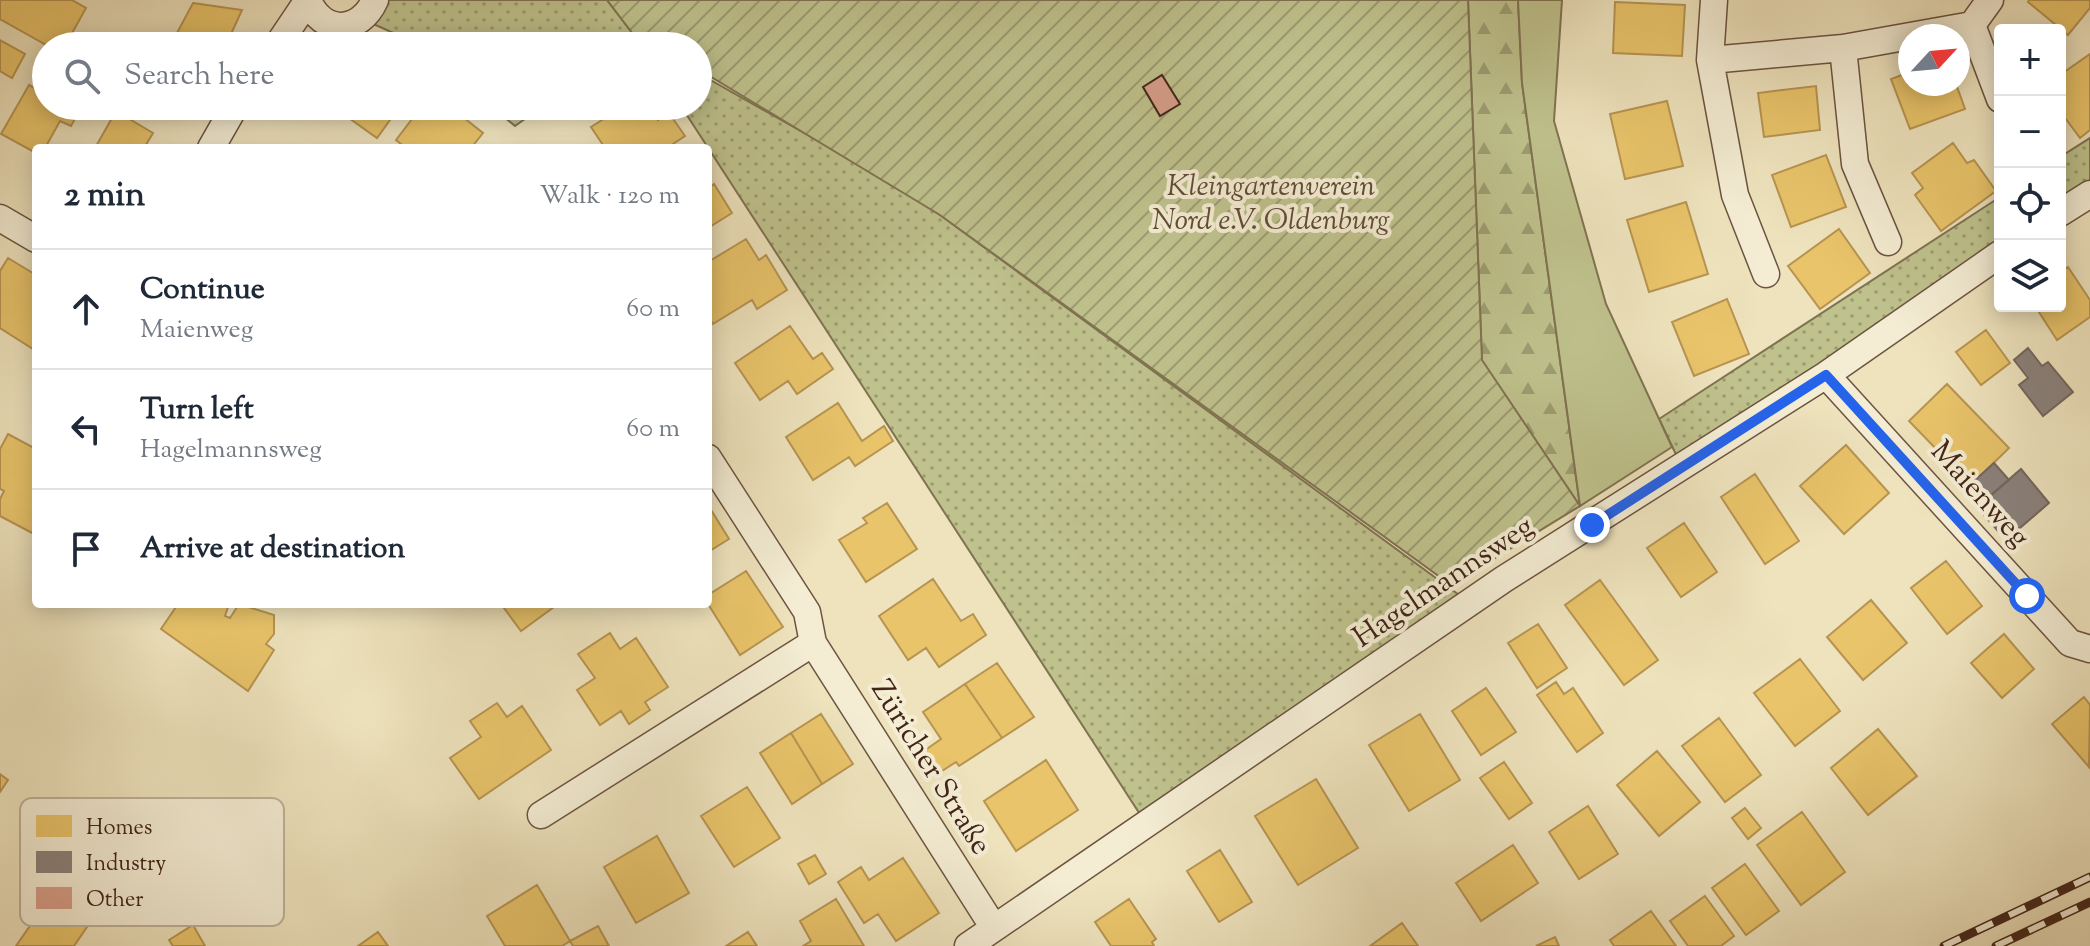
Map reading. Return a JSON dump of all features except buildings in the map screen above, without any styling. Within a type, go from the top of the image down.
[{"type":"street","points":[[308,0],[321,19],[341,26],[362,19],[375,0]]},
{"type":"street","points":[[286,32],[308,0]]},
{"type":"street","points":[[1714,0],[1710,60],[1735,195],[1766,274]]},
{"type":"street","points":[[1710,60],[1843,48],[1972,25],[1990,0]]},
{"type":"street","points":[[1972,25],[1999,96]]},
{"type":"street","points":[[1843,48],[1855,164],[1888,242]]},
{"type":"street","points":[[213,144],[227,120]]},
{"type":"street","points":[[2066,209],[2090,194]]},
{"type":"street","points":[[0,218],[32,237]]},
{"type":"street","name":"Hagelmannsweg","points":[[968,946],[1504,579],[1826,375],[1994,258]]},
{"type":"street","name":"Maienweg","points":[[1826,375],[2070,643],[2090,649]]},
{"type":"street","name":"Züricher Straße","points":[[712,464],[807,612],[813,643],[994,928]]},
{"type":"street","points":[[541,815],[813,643]]},
{"type":"green space","points":[[375,0],[607,0],[631,32],[391,32],[362,19]]},
{"type":"green space","name":"Kleingartenverein Nord e.V. Oldenburg","points":[[607,0],[1468,0],[1482,360],[1580,506],[1451,585],[940,215],[712,77],[712,32],[631,32]]},
{"type":"green space","points":[[1468,0],[1518,0],[1522,83],[1580,506],[1482,361]]},
{"type":"green space","points":[[1518,0],[1562,0],[1554,121],[1606,304],[1672,447],[1580,506],[1522,83]]},
{"type":"green space","points":[[712,81],[868,169],[940,215],[1470,603],[1147,825],[712,154],[712,144],[706,144],[690,120],[712,120]]},
{"type":"green space","points":[[508,120],[523,120],[515,126]]},
{"type":"green space","points":[[2090,138],[2090,194],[2066,209],[2066,168],[2066,153]]},
{"type":"green space","points":[[1994,201],[1994,258],[1682,467],[1659,419]]},
{"type":"railway","points":[[1944,946],[2090,877]]},
{"type":"railway","points":[[1996,946],[2090,902]]},
{"type":"route","points":[[1592,525],[1826,375],[2027,596]]}]
